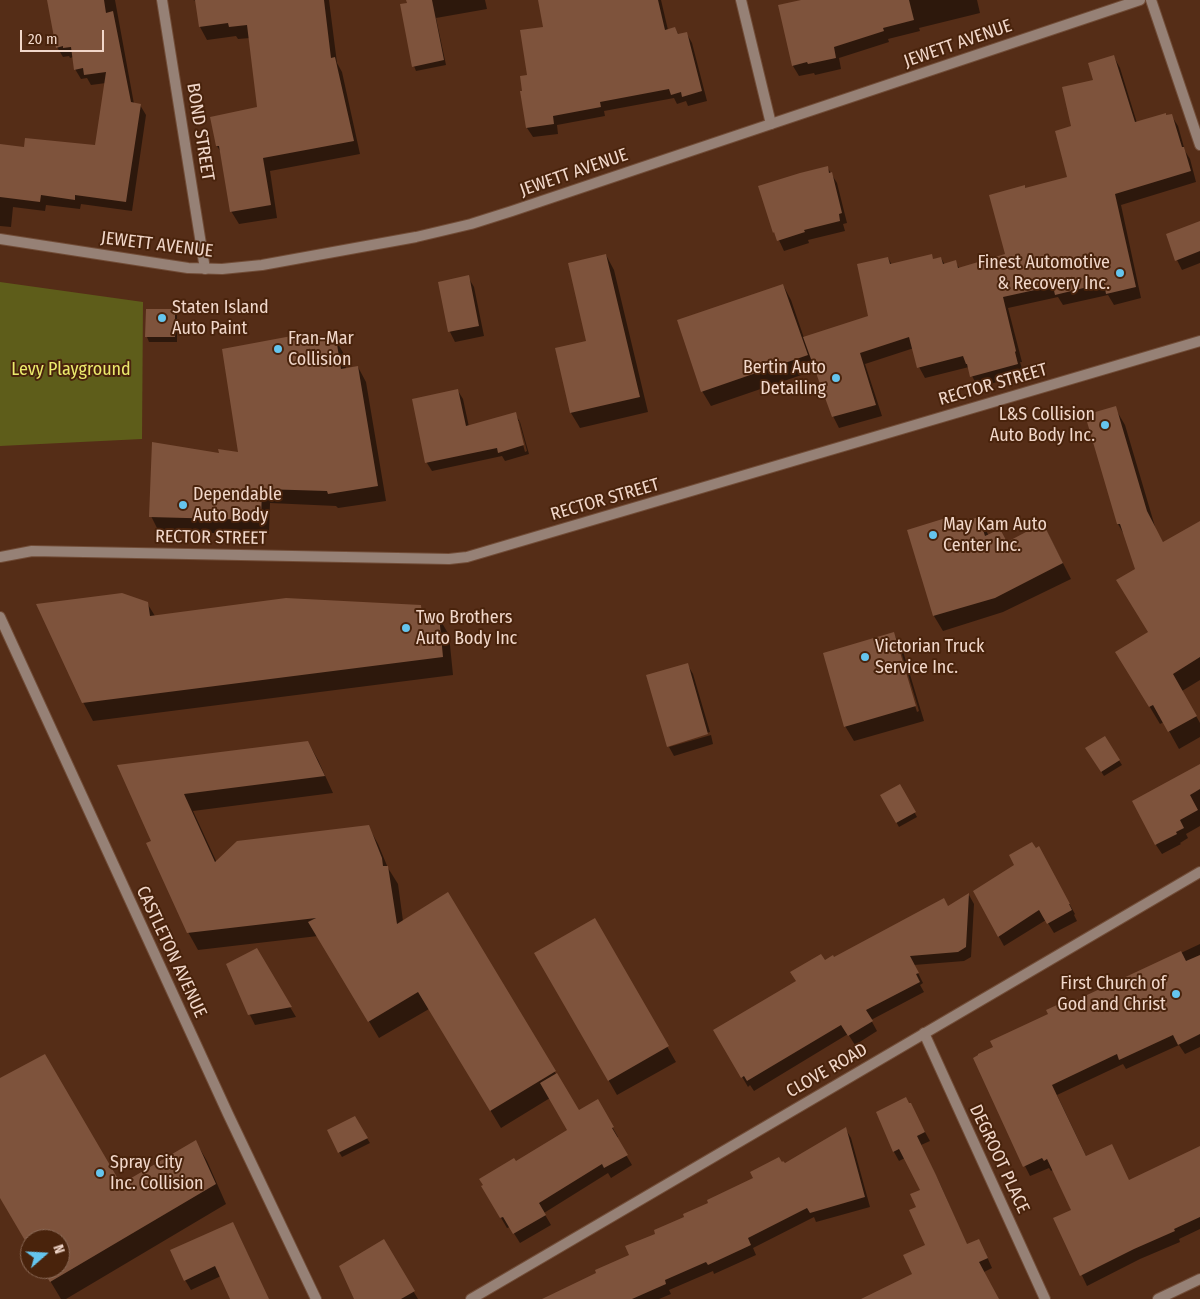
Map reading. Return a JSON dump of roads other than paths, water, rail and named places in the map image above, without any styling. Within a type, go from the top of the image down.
[{"type":"street","name":"BOND STREET","points":[[162,0],[204,269]]},
{"type":"street","points":[[741,0],[771,124]]},
{"type":"street","name":"JEWETT AVENUE","points":[[0,240],[204,269],[262,265],[362,248],[450,229],[512,211],[1140,0]]},
{"type":"street","points":[[1151,0],[1200,145]]},
{"type":"street","name":"RECTOR STREET","points":[[0,557],[32,551],[449,559],[467,557],[1200,341]]},
{"type":"street","name":"CASTLETON AVENUE","points":[[0,617],[228,1114],[316,1299]]},
{"type":"street","name":"CLOVE ROAD","points":[[471,1299],[1200,872]]},
{"type":"street","name":"DEGROOT PLACE","points":[[924,1033],[1045,1299]]},
{"type":"street","points":[[1158,1299],[1200,1278]]},
{"type":"place","name":"Finest Automotive & Recovery Inc.","points":[[1120,273]]},
{"type":"place","name":"Staten Island Auto Paint","points":[[162,318]]},
{"type":"place","name":"Fran-Mar Collision","points":[[278,349]]},
{"type":"place","name":"Bertin Auto Detailing","points":[[836,378]]},
{"type":"place","name":"L&S Collision Auto Body Inc.","points":[[1105,425]]},
{"type":"place","name":"Dependable Auto Body","points":[[183,505]]},
{"type":"place","name":"May Kam Auto Center Inc.","points":[[933,535]]},
{"type":"place","name":"Two Brothers Auto Body Inc","points":[[406,628]]},
{"type":"place","name":"Victorian Truck Service Inc.","points":[[865,657]]},
{"type":"place","name":"First Church of God and Christ","points":[[1176,994]]},
{"type":"place","name":"Spray City Inc. Collision","points":[[100,1173]]},
{"type":"park label","name":"Levy Playground","points":[[71,370]]}]
